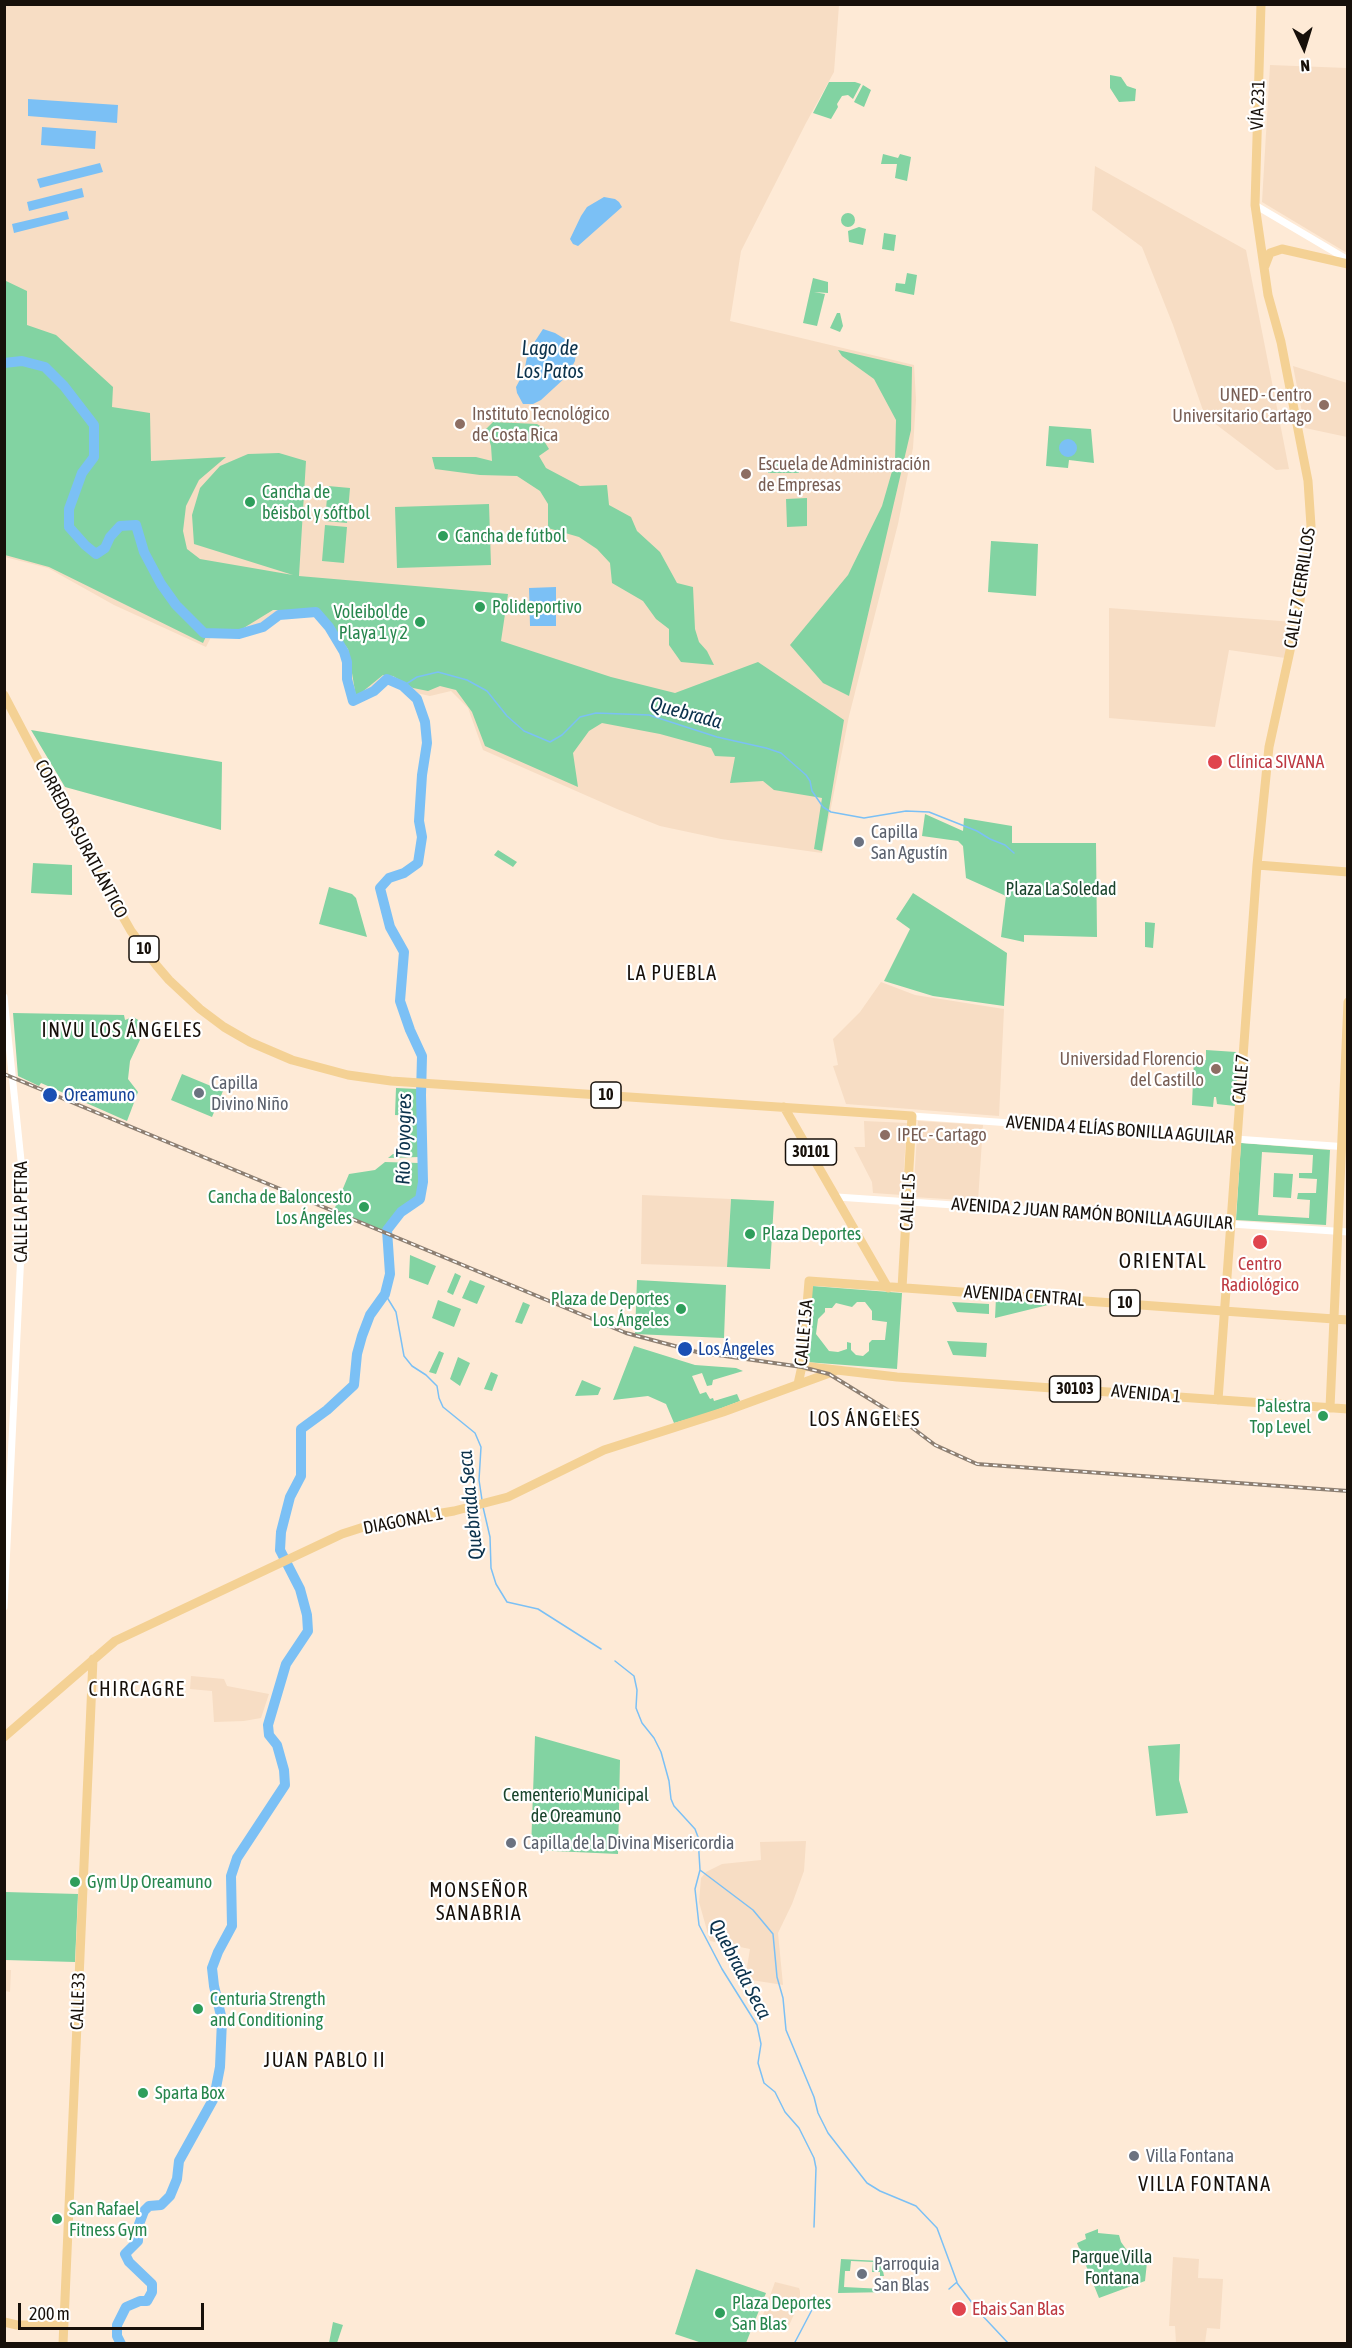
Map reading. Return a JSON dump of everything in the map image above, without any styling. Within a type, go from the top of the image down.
[{"type":"main road","name":"VÍA 231","points":[[1255,205],[1261,4]]},
{"type":"main road","name":"CALLE 7 CERRILLOS","points":[[1255,205],[1268,295],[1281,342],[1308,481],[1311,526],[1298,614],[1269,747],[1257,865]]},
{"type":"main road","points":[[1264,269],[1270,253],[1282,249],[1347,262]]},
{"type":"main road","name":"CORREDOR SURATLÁNTICO","points":[[4,695],[113,902],[157,966],[200,1009],[224,1027],[250,1042],[292,1060],[348,1075],[784,1107]]},
{"type":"main road","points":[[1257,865],[1347,873]]},
{"type":"main road","name":"CALLE 7","points":[[1218,1400],[1257,865]]},
{"type":"main road","points":[[1330,1408],[1337,1231],[1344,1146],[1347,1002]]},
{"type":"main road","name":"AVENIDA 4 ELÍAS BONILLA AGUILAR","points":[[784,1107],[912,1116]]},
{"type":"main road","name":"30101","points":[[784,1107],[837,1197]]},
{"type":"main road","points":[[791,1118],[813,1109]]},
{"type":"main road","name":"CALLE 15","points":[[902,1288],[912,1116]]},
{"type":"main road","points":[[837,1197],[888,1287]]},
{"type":"main road","name":"AVENIDA CENTRAL","points":[[809,1281],[1347,1320]]},
{"type":"main road","name":"CALLE 15A","points":[[798,1384],[802,1366],[809,1281]]},
{"type":"main road","name":"AVENIDA 1","points":[[802,1366],[835,1371],[1347,1409]]},
{"type":"main road","name":"DIAGONAL 1","points":[[4,1737],[115,1641],[342,1534],[364,1527],[492,1502],[521,1492],[604,1450],[723,1412],[835,1371]]},
{"type":"main road","name":"CALLE 33","points":[[63,2343],[93,1659]]},
{"type":"main road","points":[[4,2322],[17,2325],[64,2325]]},
{"type":"street","points":[[1255,205],[1347,262]]},
{"type":"street","name":"CALLE LA PETRA","points":[[4,997],[24,1189],[4,1607]]},
{"type":"street","name":"AVENIDA 4 ELÍAS BONILLA AGUILAR","points":[[912,1116],[1344,1146]]},
{"type":"street","name":"AVENIDA 2 JUAN RAMÓN BONILLA AGUILAR","points":[[837,1197],[1347,1232]]},
{"type":"shaded area","name":"Instituto Tecnológico de Costa Rica","points":[[4,5],[839,5],[834,72],[741,251],[730,321],[914,365],[916,400],[913,448],[898,524],[849,716],[822,853],[721,839],[660,826],[617,809],[483,750],[468,708],[451,691],[430,696],[412,692],[387,678],[375,690],[354,701],[346,679],[343,648],[329,626],[316,612],[279,615],[263,627],[240,634],[213,633],[206,647],[114,605],[48,568],[5,557]]},
{"type":"shaded area","points":[[1270,65],[1347,68],[1347,253],[1262,202]]},
{"type":"shaded area","points":[[1095,166],[1246,250],[1289,469],[1276,470],[1205,416],[1173,325],[1142,247],[1092,210]]},
{"type":"shaded area","name":"UNED - Centro Universitario Cartago","points":[[1293,366],[1347,383],[1347,437],[1305,428]]},
{"type":"shaded area","points":[[1109,608],[1294,622],[1285,658],[1229,650],[1215,727],[1109,718]]},
{"type":"shaded area","points":[[881,982],[915,995],[1004,1009],[999,1116],[846,1104],[833,1066],[838,1065],[833,1039],[860,1012]]},
{"type":"shaded area","name":"IPEC - Cartago","points":[[864,1121],[907,1123],[902,1195],[873,1193],[872,1182],[854,1147],[865,1147]]},
{"type":"shaded area","points":[[918,1121],[983,1125],[978,1201],[913,1197]]},
{"type":"shaded area","points":[[642,1195],[731,1199],[727,1267],[641,1264]]},
{"type":"shaded area","points":[[191,1676],[224,1679],[227,1686],[269,1694],[261,1718],[214,1722],[212,1691],[190,1689]]},
{"type":"shaded area","points":[[806,1841],[804,1871],[778,1933],[783,1985],[745,1979],[750,1949],[710,1941],[699,1902],[701,1878],[706,1872],[722,1864],[761,1860],[760,1842]]},
{"type":"shaded area","points":[[4,1970],[11,1970],[10,1992],[5,1991]]},
{"type":"shaded area","points":[[1173,2257],[1199,2259],[1198,2278],[1223,2279],[1220,2329],[1207,2328],[1205,2343],[1176,2343],[1175,2326],[1169,2326]]},
{"type":"shaded area","points":[[775,2282],[799,2288],[800,2291],[800,2301],[787,2330],[760,2323]]},
{"type":"green space","points":[[1110,75],[1121,77],[1127,86],[1136,89],[1135,101],[1119,102],[1110,88]]},
{"type":"green space","points":[[829,82],[861,84],[853,99],[848,95],[842,96],[831,119],[813,113]]},
{"type":"green space","points":[[863,85],[871,90],[864,107],[854,102]]},
{"type":"green space","points":[[883,154],[898,158],[900,154],[911,157],[907,181],[895,178],[897,164],[881,164]]},
{"type":"green space","points":[[848,213],[853,215],[855,220],[853,225],[848,227],[843,225],[841,220],[843,215]]},
{"type":"green space","points":[[859,227],[866,229],[863,245],[849,242],[848,231]]},
{"type":"green space","points":[[884,233],[896,235],[894,251],[882,249]]},
{"type":"green space","points":[[907,273],[917,275],[914,295],[895,291],[896,283],[905,284]]},
{"type":"green space","points":[[813,278],[828,282],[828,293],[814,292],[825,294],[817,326],[803,323]]},
{"type":"green space","points":[[4,280],[27,291],[27,325],[56,335],[113,387],[112,407],[150,413],[151,461],[226,457],[199,480],[186,506],[183,531],[187,549],[200,559],[293,575],[194,544],[192,515],[200,488],[220,466],[248,454],[279,453],[306,461],[299,576],[508,594],[501,641],[611,677],[675,693],[758,662],[844,720],[822,851],[814,849],[822,798],[774,790],[763,781],[730,783],[735,757],[715,756],[711,748],[660,734],[602,723],[589,731],[573,753],[578,787],[485,746],[472,712],[456,690],[440,686],[428,691],[413,688],[393,676],[383,675],[356,697],[348,649],[319,610],[273,610],[242,629],[209,630],[203,643],[49,567],[5,555]]},
{"type":"green space","points":[[837,313],[840,313],[843,326],[840,332],[830,328]]},
{"type":"green space","points":[[838,350],[912,367],[911,430],[849,696],[823,683],[790,645],[848,575],[882,506],[895,461],[896,420],[874,379],[842,356]]},
{"type":"green space","points":[[493,422],[537,424],[545,429],[544,441],[549,449],[539,456],[546,468],[580,486],[607,485],[609,505],[631,517],[637,531],[660,552],[677,583],[693,587],[695,629],[699,642],[714,665],[681,662],[669,645],[669,629],[656,619],[643,601],[612,583],[610,563],[597,549],[579,537],[548,528],[548,504],[540,491],[517,476],[480,475],[435,469],[432,457],[476,457],[492,461],[486,429]]},
{"type":"green space","points":[[1049,426],[1091,429],[1094,463],[1069,460],[1068,468],[1046,466]]},
{"type":"green space","points":[[799,460],[799,473],[768,473],[768,461]]},
{"type":"green space","points":[[328,486],[350,488],[347,523],[325,521]]},
{"type":"green space","points":[[807,498],[807,526],[787,527],[786,499]]},
{"type":"green space","name":"Cancha de fútbol","points":[[489,504],[491,565],[397,568],[395,507]]},
{"type":"green space","points":[[325,525],[347,527],[344,563],[322,561]]},
{"type":"green space","points":[[991,541],[1038,544],[1036,596],[988,592]]},
{"type":"green space","points":[[31,730],[222,762],[221,830],[65,787]]},
{"type":"green space","name":"Plaza La Soledad","points":[[925,814],[963,831],[964,818],[1012,826],[1012,843],[1096,843],[1097,937],[1024,935],[1024,942],[1001,937],[1006,896],[966,878],[963,846],[958,841],[922,836]]},
{"type":"green space","points":[[498,850],[517,862],[513,867],[494,855]]},
{"type":"green space","points":[[33,863],[72,865],[72,895],[31,893]]},
{"type":"green space","points":[[329,887],[352,894],[356,898],[367,937],[319,924]]},
{"type":"green space","points":[[913,893],[1007,953],[1004,1006],[933,996],[884,981],[910,929],[896,919]]},
{"type":"green space","points":[[1145,922],[1155,923],[1153,948],[1145,947]]},
{"type":"green space","points":[[13,1013],[124,1015],[125,1020],[133,1017],[147,1025],[130,1061],[128,1079],[138,1092],[127,1121],[41,1083],[39,1086],[18,1076]]},
{"type":"green space","name":"Universidad Florencio del Castillo","points":[[1206,1050],[1236,1052],[1239,1057],[1235,1106],[1217,1104],[1216,1097],[1214,1097],[1213,1107],[1192,1105],[1194,1058],[1206,1060]]},
{"type":"green space","points":[[182,1074],[223,1091],[212,1117],[171,1100]]},
{"type":"green space","points":[[396,1088],[418,1089],[419,1157],[388,1158],[393,1154],[401,1154],[402,1143],[408,1143],[410,1116],[395,1115]]},
{"type":"green space","points":[[1241,1143],[1330,1150],[1326,1225],[1236,1220]],"holes":[[[1262,1152],[1313,1155],[1312,1173],[1299,1173],[1299,1178],[1317,1179],[1316,1193],[1298,1193],[1297,1199],[1310,1200],[1309,1218],[1258,1215]]]},
{"type":"green space","points":[[385,1162],[419,1163],[419,1183],[417,1197],[398,1209],[384,1231],[334,1210],[349,1174],[375,1170]]},
{"type":"green space","points":[[1274,1173],[1293,1174],[1291,1198],[1273,1197]]},
{"type":"green space","name":"Plaza Deportes","points":[[731,1199],[774,1201],[770,1269],[727,1267]]},
{"type":"green space","points":[[410,1255],[436,1266],[428,1285],[409,1278]]},
{"type":"green space","points":[[455,1273],[461,1276],[453,1295],[447,1292]]},
{"type":"green space","points":[[470,1280],[485,1286],[477,1304],[462,1298]]},
{"type":"green space","name":"Plaza de Deportes Los Ángeles","points":[[637,1280],[726,1285],[724,1338],[635,1334]]},
{"type":"green space","points":[[812,1286],[902,1293],[897,1369],[806,1362]],"holes":[[[857,1302],[865,1302],[872,1311],[872,1320],[887,1322],[885,1340],[872,1340],[869,1343],[869,1351],[863,1356],[856,1355],[851,1350],[851,1343],[847,1342],[847,1349],[838,1352],[829,1351],[816,1334],[818,1319],[825,1312],[825,1308],[832,1308],[836,1303],[852,1307]]]},
{"type":"green space","points":[[996,1298],[1048,1302],[1048,1305],[995,1318]]},
{"type":"green space","points":[[438,1300],[461,1309],[454,1327],[432,1318]]},
{"type":"green space","points":[[523,1302],[530,1305],[522,1324],[515,1322]]},
{"type":"green space","points":[[952,1302],[989,1304],[989,1314],[957,1312]]},
{"type":"green space","points":[[947,1341],[987,1343],[986,1357],[953,1355]]},
{"type":"green space","points":[[634,1346],[695,1365],[736,1368],[743,1371],[713,1380],[712,1385],[707,1386],[702,1373],[692,1376],[700,1394],[706,1392],[714,1401],[737,1394],[740,1401],[674,1423],[666,1404],[648,1396],[613,1400]]},
{"type":"green space","points":[[439,1351],[444,1353],[436,1374],[429,1372]]},
{"type":"green space","points":[[458,1357],[470,1363],[460,1386],[450,1379]]},
{"type":"green space","points":[[491,1372],[498,1375],[492,1391],[484,1389]]},
{"type":"green space","points":[[582,1380],[601,1388],[598,1395],[575,1396]]},
{"type":"green space","name":"Cementerio Municipal de Oreamuno","points":[[535,1736],[620,1760],[618,1854],[531,1850]]},
{"type":"green space","points":[[1180,1744],[1179,1780],[1188,1813],[1156,1816],[1148,1746]]},
{"type":"green space","points":[[5,1892],[78,1894],[75,1962],[5,1960]]},
{"type":"green space","name":"Parque Villa Fontana","points":[[1098,2229],[1098,2233],[1119,2235],[1126,2249],[1148,2253],[1145,2281],[1099,2298],[1077,2243],[1086,2239],[1085,2234]]},
{"type":"green space","points":[[841,2259],[881,2261],[884,2276],[880,2276],[880,2272],[872,2272],[873,2262],[851,2261],[850,2271],[845,2271],[844,2287],[883,2289],[883,2281],[886,2281],[890,2292],[838,2293]]},
{"type":"green space","name":"Plaza Deportes San Blas","points":[[696,2269],[766,2293],[746,2343],[702,2343],[675,2334]]},
{"type":"green space","points":[[333,2322],[343,2325],[337,2343],[329,2343]]},
{"type":"water","points":[[28,99],[118,105],[117,123],[28,116]]},
{"type":"water","points":[[42,127],[96,131],[95,149],[41,145]]},
{"type":"water","points":[[100,163],[103,172],[40,188],[37,179]]},
{"type":"water","points":[[82,188],[84,197],[29,211],[27,202]]},
{"type":"water","points":[[604,197],[615,199],[622,207],[578,246],[573,244],[570,239],[581,216],[587,207]]},
{"type":"water","points":[[67,211],[69,219],[14,233],[12,224]]},
{"type":"water","name":"Lago de Los Patos","points":[[543,329],[573,344],[576,351],[575,361],[567,376],[541,400],[533,404],[523,404],[516,387],[524,372],[528,352]]},
{"type":"water","points":[[1068,439],[1074,442],[1077,448],[1074,454],[1068,457],[1062,454],[1059,448],[1062,442]]},
{"type":"water","points":[[556,587],[556,626],[530,626],[529,588]]},
{"type":"waterway","name":"Río Toyogres","points":[[4,363],[22,361],[45,367],[64,386],[94,425],[94,457],[82,473],[69,509],[69,527],[85,545],[96,554],[105,548],[110,537],[120,526],[136,525],[144,552],[161,584],[176,605],[204,633],[239,634],[263,627],[279,615],[316,612],[329,627],[344,652],[347,662],[347,679],[353,701],[374,691],[387,679],[403,686],[417,699],[425,722],[427,743],[422,775],[419,821],[422,837],[418,863],[404,873],[389,878],[380,888],[390,927],[404,952],[400,1001],[422,1056],[423,1182],[420,1199],[401,1212],[387,1230],[390,1274],[385,1294],[370,1315],[362,1336],[357,1354],[354,1385],[327,1410],[301,1429],[301,1476],[290,1497],[281,1532],[280,1550],[300,1589],[307,1615],[308,1631],[286,1664],[268,1725],[269,1735],[277,1745],[284,1770],[285,1785],[237,1858],[231,1876],[232,1926],[212,1968],[222,2020],[220,2067],[214,2098],[179,2161],[177,2179],[170,2196],[161,2205],[149,2206],[144,2211],[138,2227],[138,2241],[125,2254],[129,2262],[152,2284],[152,2292],[147,2301],[140,2301],[126,2307],[117,2325],[117,2336],[121,2344]]},
{"type":"waterway","name":"Quebrada","points":[[403,686],[417,677],[438,672],[467,680],[487,691],[507,716],[524,731],[550,742],[562,735],[580,717],[596,713],[649,715],[717,737],[781,753],[806,775],[812,791],[823,807],[831,812],[864,818],[906,811],[929,812],[977,831],[1005,845],[1014,853]]},
{"type":"waterway","name":"Quebrada Seca","points":[[385,1294],[396,1312],[404,1356],[412,1366],[437,1386],[443,1407],[475,1433],[481,1447],[479,1480],[482,1500]]},
{"type":"waterway","name":"Quebrada Seca","points":[[483,1507],[490,1537],[491,1568],[496,1584],[507,1602],[538,1609],[601,1649]]},
{"type":"waterway","name":"Quebrada Seca","points":[[615,1661],[634,1676],[637,1690],[636,1708],[642,1723],[654,1738],[661,1752],[671,1799],[674,1806],[695,1829],[698,1837],[700,1870],[695,1889],[699,1925],[722,1969],[757,2025],[761,2044],[758,2063],[764,2083],[775,2092],[785,2112],[799,2128],[814,2158],[816,2168],[814,2227]]},
{"type":"waterway","points":[[700,1870],[753,1910],[773,1934],[777,1977],[783,1998],[786,2030],[814,2097],[818,2113],[828,2133],[867,2183],[916,2206],[937,2228],[957,2282],[949,2289]]},
{"type":"waterway","name":"Quebrada","points":[[957,2283],[979,2312],[1009,2344]]},
{"type":"waterway","name":"Quebrada Seca","points":[[794,2344],[815,2304]]},
{"type":"railway","points":[[4,1074],[626,1333],[697,1352],[802,1367],[829,1374],[894,1414],[935,1445],[977,1464],[1348,1491]]},
{"type":"place","name":"UNED - Centro Universitario Cartago","points":[[1324,405]]},
{"type":"place","name":"Instituto Tecnológico de Costa Rica","points":[[460,424]]},
{"type":"place","name":"Escuela de Administración de Empresas","points":[[746,474]]},
{"type":"place","name":"Cancha de béisbol y sóftbol","points":[[250,502]]},
{"type":"place","name":"Cancha de fútbol","points":[[443,536]]},
{"type":"place","name":"Polideportivo","points":[[480,607]]},
{"type":"place","name":"Voleibol de Playa 1 y 2","points":[[420,622]]},
{"type":"place","name":"Clínica SIVANA","points":[[1215,762]]},
{"type":"place","name":"Capilla San Agustín","points":[[859,842]]},
{"type":"place","name":"Universidad Florencio del Castillo","points":[[1216,1069]]},
{"type":"place","name":"Capilla Divino Niño","points":[[199,1093]]},
{"type":"place","name":"Oreamuno","points":[[50,1095]]},
{"type":"place","name":"IPEC - Cartago","points":[[885,1135]]},
{"type":"place","name":"Cancha de Baloncesto Los Ángeles","points":[[364,1207]]},
{"type":"place","name":"Plaza Deportes","points":[[750,1234]]},
{"type":"place","name":"Centro Radiológico","points":[[1260,1242]]},
{"type":"place","name":"Plaza de Deportes Los Ángeles","points":[[681,1309]]},
{"type":"place","name":"Los Ángeles","points":[[685,1349]]},
{"type":"place","name":"Palestra Top Level","points":[[1323,1416]]},
{"type":"place","name":"Capilla de la Divina Misericordia","points":[[511,1843]]},
{"type":"place","name":"Gym Up Oreamuno","points":[[75,1882]]},
{"type":"place","name":"Centuria Strength and Conditioning","points":[[198,2009]]},
{"type":"place","name":"Sparta Box","points":[[143,2093]]},
{"type":"place","name":"Villa Fontana","points":[[1134,2156]]},
{"type":"place","name":"San Rafael Fitness Gym","points":[[57,2219]]},
{"type":"place","name":"Parroquia San Blas","points":[[862,2274]]},
{"type":"place","name":"Ebais San Blas","points":[[959,2309]]},
{"type":"place","name":"Plaza Deportes San Blas","points":[[720,2313]]},
{"type":"district","name":"LA PUEBLA","points":[[672,974]]},
{"type":"district","name":"INVU LOS ÁNGELES","points":[[122,1031]]},
{"type":"district","name":"ORIENTAL","points":[[1163,1261]]},
{"type":"district","name":"LOS ÁNGELES","points":[[865,1420]]},
{"type":"district","name":"CHIRCAGRE","points":[[137,1690]]},
{"type":"district","name":"MONSEÑOR SANABRIA","points":[[479,1902]]},
{"type":"district","name":"JUAN PABLO II","points":[[325,2061]]},
{"type":"district","name":"VILLA FONTANA","points":[[1205,2185]]}]
